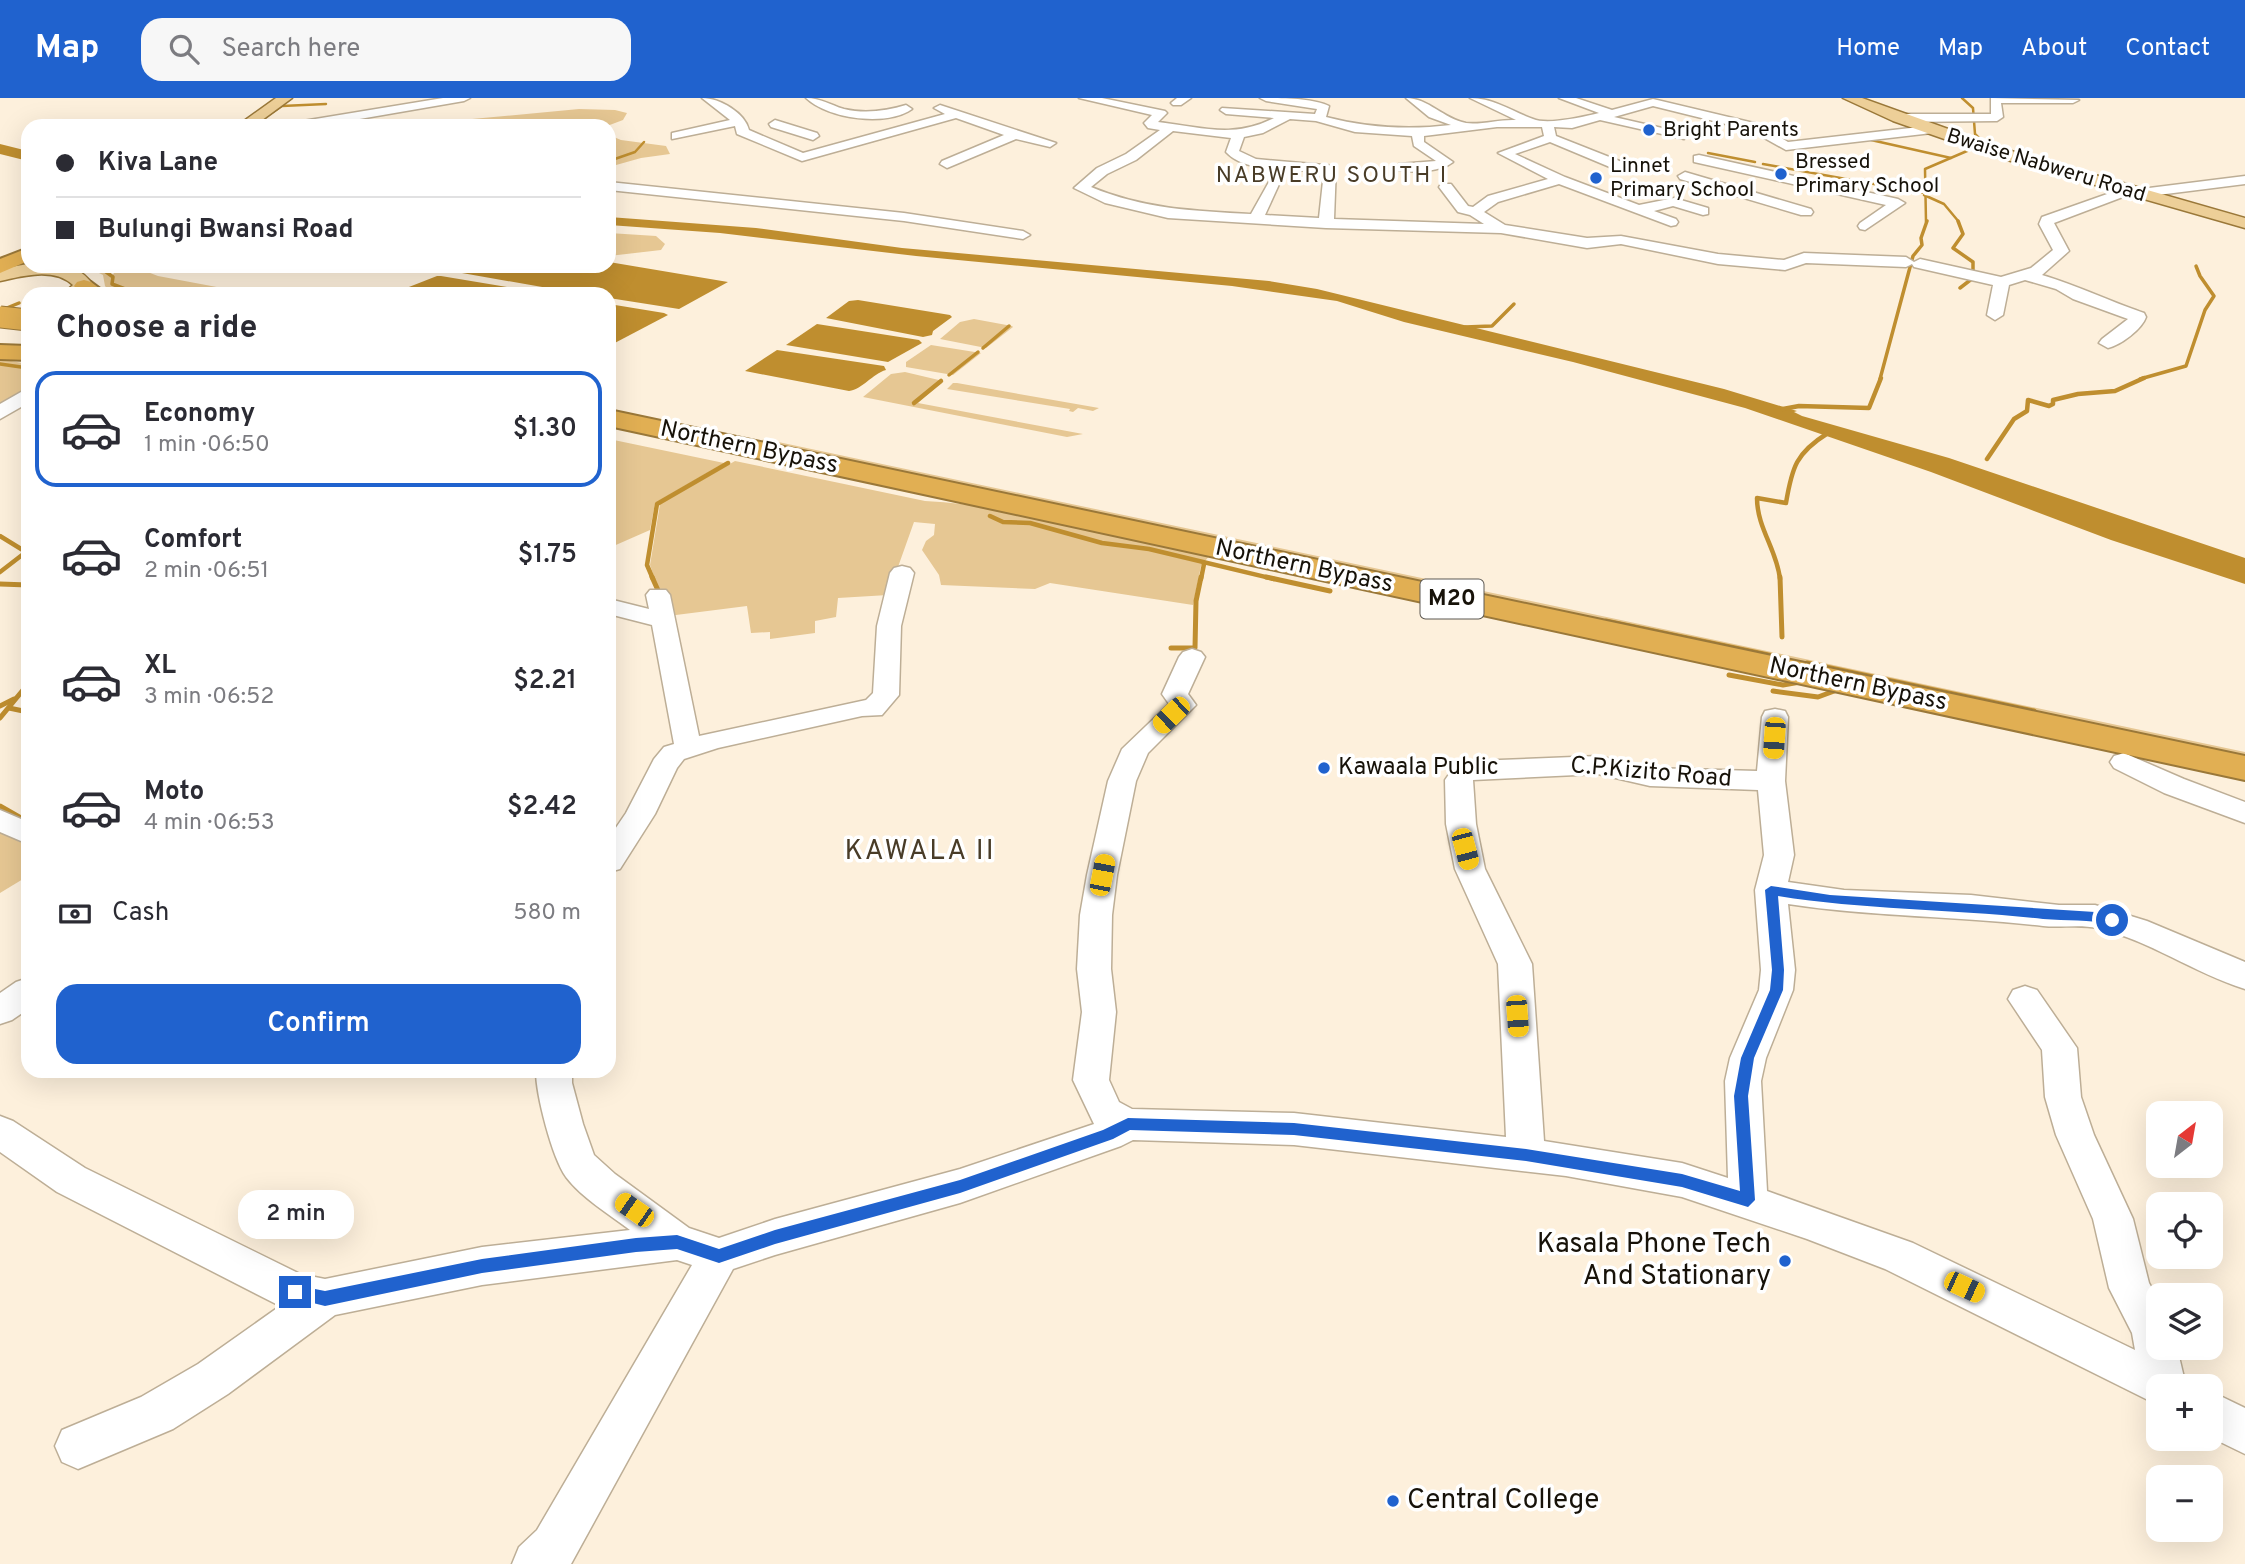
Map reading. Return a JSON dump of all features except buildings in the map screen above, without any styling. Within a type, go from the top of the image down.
[{"type":"highway","points":[[0,267],[21,257]]},
{"type":"highway","points":[[0,352],[21,353]]},
{"type":"highway","points":[[616,411],[672,423]]},
{"type":"highway","name":"Northern Bypass","points":[[672,423],[2245,747]]},
{"type":"highway","name":"Northern Bypass","points":[[672,423],[2245,768]]},
{"type":"main road","points":[[254,119],[285,98]]},
{"type":"main road","name":"Bwaise Nabweru Road","points":[[1850,98],[1928,130],[2026,163],[2245,223]]},
{"type":"main road","points":[[0,275],[21,264]]},
{"type":"main road","points":[[0,275],[21,272]]},
{"type":"main road","points":[[72,273],[82,287]]},
{"type":"street","points":[[339,119],[464,98]]},
{"type":"street","points":[[708,98],[733,113],[744,128],[741,131],[802,157],[957,114]]},
{"type":"street","points":[[812,98],[831,107],[874,117]]},
{"type":"street","points":[[942,98],[927,103],[1015,135],[1050,143]]},
{"type":"street","points":[[1085,98],[1161,113],[1150,123],[1170,128],[1236,135],[1259,130],[1288,116]]},
{"type":"street","points":[[1266,98],[1325,110],[1355,128],[1418,132],[1531,122],[1572,124],[1656,100],[1754,127],[1786,146]]},
{"type":"street","points":[[1412,98],[1433,114],[1468,127]]},
{"type":"street","points":[[1476,98],[1531,122]]},
{"type":"street","points":[[1565,98],[1613,114]]},
{"type":"street","points":[[1898,118],[1997,117],[1995,100],[2073,100]]},
{"type":"street","points":[[831,107],[861,102]]},
{"type":"street","points":[[849,125],[915,107]]},
{"type":"street","points":[[1226,110],[1288,116],[1325,110]]},
{"type":"street","points":[[1600,118],[1680,136]]},
{"type":"street","points":[[676,136],[737,122]]},
{"type":"street","points":[[1549,123],[1547,130],[1551,138]]},
{"type":"street","points":[[775,124],[819,134],[775,144]]},
{"type":"street","points":[[1170,128],[1131,157],[1102,171],[1081,188],[1110,200],[1160,212],[1326,224],[1502,229],[1587,243],[1621,240],[1718,259],[1785,265],[1804,258],[1913,263],[2002,282],[2037,271],[2061,251],[2046,224],[2047,220],[2130,192],[2198,188],[2245,180]]},
{"type":"street","points":[[1715,186],[1749,170],[1786,146],[1928,130]]},
{"type":"street","points":[[1404,167],[1432,166],[1446,162],[1418,144],[1418,132]]},
{"type":"street","points":[[947,164],[1015,135]]},
{"type":"street","points":[[1236,135],[1233,154],[1281,171],[1256,219]]},
{"type":"street","points":[[1622,167],[1551,138],[1504,153],[1560,180],[1671,222]]},
{"type":"street","points":[[1699,159],[1898,203],[1865,226]]},
{"type":"street","points":[[1266,164],[1332,169],[1326,224]]},
{"type":"street","points":[[1685,176],[1806,212]]},
{"type":"street","points":[[1475,212],[1493,200],[1560,180]]},
{"type":"street","points":[[616,187],[904,217],[1023,234]]},
{"type":"street","points":[[1446,187],[1463,209],[1475,212],[1502,229]]},
{"type":"street","points":[[1637,210],[1674,202],[1703,211]]},
{"type":"street","points":[[2026,275],[2062,286],[2080,296],[2138,317],[2137,321],[2108,343]]},
{"type":"street","points":[[1995,315],[2002,282]]},
{"type":"street","points":[[0,413],[21,399]]},
{"type":"street","points":[[616,847],[640,814],[664,765],[674,753],[688,747],[862,708],[873,709],[886,695],[889,625],[902,573]]},
{"type":"street","points":[[658,595],[688,747]]},
{"type":"street","points":[[616,608],[663,621]]},
{"type":"street","points":[[1192,657],[1175,694],[1183,705],[1136,750],[1122,781],[1096,915],[1094,969],[1099,1012],[1091,1080],[1106,1113],[1128,1124],[1294,1129],[1526,1155],[1682,1180],[1748,1200],[1899,1256],[2146,1378]]},
{"type":"street","points":[[1748,1200],[1741,1096],[1748,1058],[1776,990],[1778,970],[1771,890],[1779,855],[1771,781],[1775,716]]},
{"type":"street","points":[[2124,762],[2174,786],[2245,813]]},
{"type":"street","name":"C.P.Kizito Road","points":[[1526,1155],[1515,964],[1470,869],[1461,824],[1459,780],[1464,773],[1473,770],[1578,764],[1610,766],[1660,778],[1771,781]]},
{"type":"street","points":[[0,820],[21,830]]},
{"type":"street","points":[[1771,890],[1830,900],[2095,916],[2136,929],[2245,976]]},
{"type":"street","points":[[0,1011],[21,996]]},
{"type":"street","points":[[2025,999],[2059,1048],[2063,1097],[2075,1135],[2113,1219],[2130,1288],[2152,1330],[2161,1374]]},
{"type":"street","points":[[555,1078],[564,1124],[579,1165],[601,1186],[677,1242],[719,1256],[775,1237],[960,1186],[1108,1135],[1128,1124]]},
{"type":"street","points":[[0,1132],[71,1180],[295,1292],[325,1298],[482,1266],[677,1242]]},
{"type":"street","points":[[548,1558],[719,1256]]},
{"type":"street","points":[[78,1446],[157,1413],[213,1379],[325,1298]]},
{"type":"street","points":[[2223,1420],[2245,1432]]},
{"type":"shaded area","points":[[579,109],[627,113],[623,120],[616,123],[616,119],[472,119]]},
{"type":"shaded area","points":[[616,138],[666,146],[670,154],[616,165]]},
{"type":"shaded area","points":[[616,218],[756,228],[902,248],[1269,281],[1317,289],[1724,389],[1797,411],[1794,412],[1802,416],[1949,458],[2245,558],[2245,584],[2111,540],[1931,472],[1745,408],[1573,362],[1404,322],[1337,301],[1232,286],[916,256],[720,233],[616,226]]},
{"type":"shaded area","points":[[616,233],[656,236],[665,244],[661,250],[616,255]]},
{"type":"shaded area","points":[[616,263],[728,282],[679,309],[616,299],[616,287],[542,287],[462,273],[616,273]]},
{"type":"shaded area","points":[[99,273],[112,276],[114,273],[150,273],[217,287],[106,287],[103,275]]},
{"type":"shaded area","points":[[441,276],[506,287],[409,287]]},
{"type":"shaded area","points":[[858,300],[952,317],[933,331],[932,335],[923,337],[826,318],[849,301]]},
{"type":"shaded area","points":[[616,305],[668,315],[616,342]]},
{"type":"shaded area","points":[[974,319],[1013,327],[986,348],[940,339],[960,322]]},
{"type":"shaded area","points":[[817,324],[919,340],[922,343],[888,362],[786,345]]},
{"type":"shaded area","points":[[931,345],[981,353],[953,375],[906,367],[906,362]]},
{"type":"shaded area","points":[[777,350],[884,366],[886,370],[849,391],[745,371]]},
{"type":"shaded area","points":[[0,359],[21,363],[21,397],[0,411]]},
{"type":"shaded area","points":[[905,372],[943,381],[918,403],[1083,434],[1067,437],[863,397],[891,374]]},
{"type":"shaded area","points":[[953,383],[1099,408],[1093,411],[1078,408],[1073,412],[1069,411],[1070,409],[947,389]]},
{"type":"shaded area","points":[[764,439],[2245,752],[2245,761],[756,444]]},
{"type":"shaded area","points":[[616,440],[724,463],[655,503],[650,530],[616,545]]},
{"type":"shaded area","points":[[735,461],[925,501],[1032,515],[1210,555],[1201,566],[1193,605],[1050,583],[1035,589],[941,585],[939,575],[922,550],[926,541],[934,535],[935,524],[914,522],[888,595],[838,598],[836,617],[815,621],[815,633],[770,639],[770,632],[751,633],[747,606],[668,616],[650,565],[660,504]]},
{"type":"shaded area","points":[[0,832],[21,842],[21,880],[0,893]]},
{"type":"waterway","points":[[1962,98],[1973,108],[1975,134],[1980,139],[1976,145]]},
{"type":"waterway","points":[[262,119],[282,106],[326,104]]},
{"type":"waterway","points":[[1871,140],[1951,158]]},
{"type":"waterway","points":[[616,159],[635,152],[644,142]]},
{"type":"waterway","points":[[1951,158],[1974,148]]},
{"type":"waterway","points":[[0,149],[21,154]]},
{"type":"waterway","points":[[1708,153],[1755,162]]},
{"type":"waterway","points":[[1926,196],[1925,169],[1951,158]]},
{"type":"waterway","points":[[1763,164],[1924,193]]},
{"type":"waterway","points":[[1926,196],[1944,204],[1959,222]]},
{"type":"waterway","points":[[1926,196],[1926,222]]},
{"type":"waterway","points":[[1880,379],[1913,256],[1922,245],[1921,238],[1927,221]]},
{"type":"waterway","points":[[1958,221],[1963,234],[1953,248],[1973,262],[1973,278],[1960,288]]},
{"type":"waterway","points":[[2140,379],[2186,366],[2205,310],[2214,296],[2196,266]]},
{"type":"waterway","points":[[108,273],[113,277],[112,284],[120,287]]},
{"type":"waterway","points":[[2,310],[19,303]]},
{"type":"waterway","points":[[1465,327],[1492,326],[1514,304]]},
{"type":"waterway","points":[[983,348],[1009,326]]},
{"type":"waterway","points":[[949,375],[978,352]]},
{"type":"waterway","points":[[0,364],[21,367]]},
{"type":"waterway","points":[[1783,409],[1799,406],[1869,408],[1881,378]]},
{"type":"waterway","points":[[1987,459],[2014,419],[2027,411],[2028,400],[2049,406],[2053,404],[2053,400],[2078,394],[2115,391],[2144,378]]},
{"type":"waterway","points":[[914,403],[941,381]]},
{"type":"waterway","points":[[1780,579],[1760,519],[1757,498],[1786,503],[1797,462],[1809,447],[1828,433]]},
{"type":"waterway","points":[[653,579],[647,565],[657,504],[728,463]]},
{"type":"waterway","points":[[990,516],[1003,522],[1030,523],[1102,543],[1149,549],[1274,579]]},
{"type":"waterway","points":[[0,536],[21,549]]},
{"type":"waterway","points":[[0,572],[21,556]]},
{"type":"waterway","points":[[1201,579],[1204,564]]},
{"type":"waterway","points":[[652,577],[661,597]]},
{"type":"waterway","points":[[1171,648],[1195,648],[1196,601],[1201,577]]},
{"type":"waterway","points":[[1266,577],[1330,591]]},
{"type":"waterway","points":[[1780,577],[1782,637]]},
{"type":"waterway","points":[[0,584],[21,585]]},
{"type":"waterway","points":[[1606,621],[1778,657]]},
{"type":"waterway","points":[[1807,663],[2034,711]]},
{"type":"waterway","points":[[1729,675],[1783,685],[1800,682]]},
{"type":"waterway","points":[[1773,691],[1818,697],[1837,690]]},
{"type":"waterway","points":[[0,718],[21,692]]},
{"type":"waterway","points":[[0,706],[14,699]]},
{"type":"waterway","points":[[9,708],[21,711]]},
{"type":"waterway","points":[[0,806],[21,818]]},
{"type":"place","name":"Bright Parents","points":[[1649,130]]},
{"type":"place","name":"Bressed Primary School","points":[[1781,174]]},
{"type":"place","name":"Linnet Primary School","points":[[1596,178]]},
{"type":"place","name":"Kawaala Public","points":[[1324,768]]},
{"type":"place","name":"Kasala Phone Tech And Stationary","points":[[1785,1261]]},
{"type":"place","name":"Central College","points":[[1393,1501]]},
{"type":"district","name":"NABWERU SOUTH I","points":[[1332,176]]},
{"type":"district","name":"KAWALA II","points":[[920,852]]},
{"type":"route","points":[[295,1292],[325,1298],[482,1266],[636,1245],[677,1242],[719,1256],[775,1237],[960,1186],[1108,1135],[1128,1124],[1294,1129],[1526,1155],[1682,1180],[1748,1200],[1741,1096],[1748,1058],[1776,990],[1778,970],[1771,890],[1830,900],[1970,906],[2033,914],[2095,916],[2112,920]]}]
